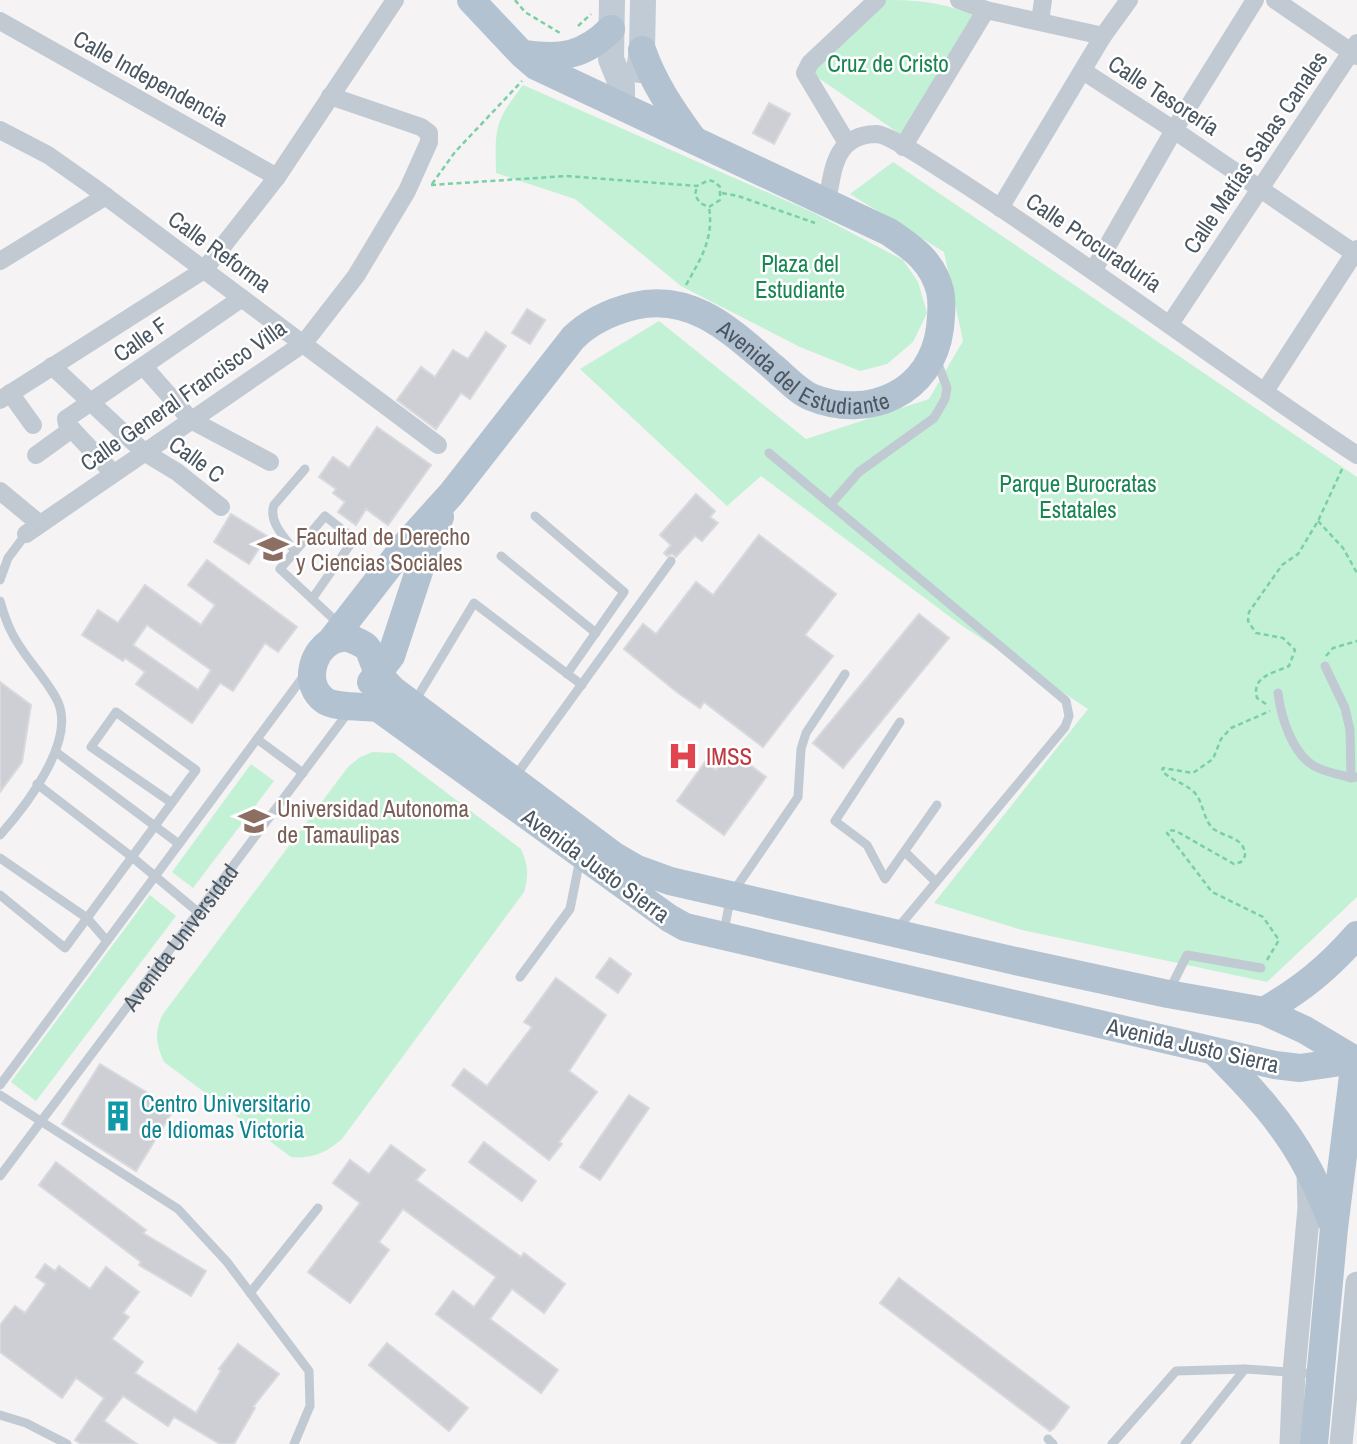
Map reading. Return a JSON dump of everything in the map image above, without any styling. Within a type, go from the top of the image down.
[{"type":"main road","name":"Avenida del Estudiante","points":[[452,493],[541,377],[585,326],[605,315],[648,303],[675,303],[701,313],[732,333],[810,396],[853,405],[892,397],[909,387],[925,371],[933,353],[942,313],[940,291],[930,266],[914,249],[889,232],[823,213],[695,142],[622,96],[529,60],[471,0]]},
{"type":"main road","points":[[622,96],[638,71],[642,50],[643,0]]},
{"type":"main road","points":[[602,4],[611,29],[611,59],[622,96]]},
{"type":"main road","points":[[529,60],[562,57],[585,49],[611,29]]},
{"type":"main road","points":[[642,50],[650,73],[664,99],[695,142]]},
{"type":"main road","points":[[328,644],[407,543],[452,493]]},
{"type":"main road","name":"Avenida Universidad","points":[[354,705],[391,656],[431,535],[452,493]]},
{"type":"main road","name":"Avenida Justo Sierra","points":[[346,637],[360,642],[372,652],[378,672],[393,690],[612,855],[637,869],[670,881],[1020,962],[1168,994],[1264,1011],[1356,1050],[1300,1068],[1215,1052],[685,927],[378,708],[336,706],[324,700],[314,690],[312,679],[328,644],[346,637]]},
{"type":"main road","points":[[1264,1011],[1299,991],[1320,974],[1357,935]]},
{"type":"main road","points":[[1014,1004],[1020,962]]},
{"type":"main road","points":[[1314,1444],[1307,1373],[1330,1281],[1356,1050]]},
{"type":"main road","points":[[1215,1052],[1250,1087],[1281,1125],[1308,1167],[1335,1228]]},
{"type":"street","points":[[33,425],[5,396],[204,270],[277,177],[395,0]]},
{"type":"street","points":[[823,213],[835,161],[847,143],[805,73],[810,63],[877,0]]},
{"type":"street","points":[[959,0],[986,10],[1103,36]]},
{"type":"street","points":[[1040,21],[1043,0]]},
{"type":"street","points":[[1000,208],[1103,36],[1129,0]]},
{"type":"street","points":[[1093,271],[1174,130],[1255,0]]},
{"type":"street","points":[[1275,0],[1355,50]]},
{"type":"street","points":[[903,147],[986,10]]},
{"type":"street","name":"Calle Independencia","points":[[0,21],[277,177]]},
{"type":"street","name":"Calle Matías Sabas Canales","points":[[1170,324],[1355,50]]},
{"type":"street","name":"Calle Tesorería","points":[[1083,71],[1356,253]]},
{"type":"street","name":"Calle General Francisco Villa","points":[[33,529],[304,343],[356,276],[409,187],[429,142],[429,133],[421,127],[330,96]]},
{"type":"street","name":"Calle Reforma","points":[[0,130],[48,155],[106,196],[438,445]]},
{"type":"street","name":"Calle Procuraduría","points":[[847,143],[863,136],[880,134],[903,147],[1000,208],[1265,391],[1355,449]]},
{"type":"street","points":[[5,253],[106,196]]},
{"type":"street","points":[[1265,391],[1356,253]]},
{"type":"street","name":"Calle F","points":[[36,455],[91,404],[242,298]]},
{"type":"street","name":"Calle C","points":[[52,366],[144,452],[177,472],[221,507]]},
{"type":"street","points":[[144,366],[191,420],[270,462]]},
{"type":"street","points":[[69,424],[113,473]]},
{"type":"street","points":[[0,491],[33,529]]},
{"type":"street","points":[[1308,1167],[1309,1208],[1330,1281],[1341,1444]]},
{"type":"street","points":[[1291,1444],[1307,1373]]},
{"type":"lane","points":[[831,504],[859,472],[934,418],[945,399],[947,388],[933,353]]},
{"type":"lane","points":[[769,453],[1066,701],[1069,716],[1065,727],[894,933]]},
{"type":"lane","points":[[295,551],[272,519],[272,512],[274,505],[305,469]]},
{"type":"lane","points":[[0,1085],[328,644],[312,599],[280,569],[325,516],[354,539],[312,599]]},
{"type":"lane","points":[[535,516],[624,592],[567,674]]},
{"type":"lane","points":[[0,580],[8,558],[33,529]]},
{"type":"lane","points":[[501,556],[596,633]]},
{"type":"lane","points":[[513,780],[671,561]]},
{"type":"lane","points":[[0,601],[11,631],[58,700],[61,719],[56,752],[13,820],[0,835]]},
{"type":"lane","points":[[413,705],[474,603],[582,685]]},
{"type":"lane","points":[[1278,693],[1280,707],[1296,748],[1302,756],[1315,767],[1354,777],[1350,730],[1345,708],[1325,666]]},
{"type":"lane","points":[[723,936],[731,895],[798,797],[806,733],[845,674]]},
{"type":"lane","name":"Avenida Universidad","points":[[0,1176],[354,705]]},
{"type":"lane","points":[[0,895],[65,948],[172,803],[196,770],[116,712],[91,747],[172,803]]},
{"type":"lane","points":[[900,722],[835,821],[867,845],[885,879],[937,806]]},
{"type":"lane","points":[[257,739],[303,772]]},
{"type":"lane","points":[[56,752],[179,844]]},
{"type":"lane","points":[[37,784],[198,912]]},
{"type":"lane","points":[[905,852],[936,882]]},
{"type":"lane","points":[[520,977],[570,909],[580,854]]},
{"type":"lane","points":[[0,858],[87,918],[107,941]]},
{"type":"lane","points":[[1168,994],[1187,955],[1261,968]]},
{"type":"lane","points":[[0,1095],[178,1209],[227,1262],[309,1371],[310,1406],[294,1444]]},
{"type":"lane","points":[[250,1293],[318,1208]]},
{"type":"lane","points":[[1185,1444],[1245,1369]]},
{"type":"lane","points":[[1112,1444],[1176,1371],[1245,1369],[1307,1373]]},
{"type":"lane","points":[[0,1415],[26,1423],[67,1444]]},
{"type":"path","points":[[515,0],[526,12],[566,37]]},
{"type":"path","points":[[575,29],[602,4]]},
{"type":"path","points":[[431,186],[454,152],[529,60]]},
{"type":"path","points":[[409,187],[566,176],[697,186],[709,180],[715,182],[722,193],[823,213]]},
{"type":"path","points":[[697,186],[695,195],[700,204],[709,207],[715,205],[722,193]]},
{"type":"path","points":[[675,303],[709,240],[712,223],[709,207]]},
{"type":"path","points":[[1280,707],[1256,698],[1256,686],[1261,678],[1289,666],[1295,650],[1283,638],[1256,633],[1248,621],[1249,612],[1282,565],[1298,554],[1355,449]]},
{"type":"path","points":[[1318,521],[1343,548],[1357,573]]},
{"type":"path","points":[[1325,666],[1325,657],[1333,648],[1357,641]]},
{"type":"path","points":[[1261,968],[1279,940],[1263,917],[1212,892],[1167,833],[1170,830],[1176,831],[1234,864],[1241,862],[1245,856],[1241,842],[1214,829],[1196,794],[1162,771],[1168,767],[1193,773],[1213,759],[1221,739],[1231,728],[1280,707]]},
{"type":"green space","name":"Cruz de Cristo","points":[[881,0],[930,3],[977,16],[903,136],[817,77],[810,67]]},
{"type":"green space","name":"Plaza del Estudiante","points":[[523,85],[812,212],[903,260],[918,282],[927,313],[913,342],[887,364],[860,371],[800,347],[681,286],[575,199],[496,173],[499,125]]},
{"type":"green space","name":"Parque Burocratas Estatales","points":[[893,162],[1357,477],[1357,897],[1267,982],[1022,930],[934,903],[1088,709],[961,625],[761,476],[727,506],[580,369],[659,321],[806,439],[929,399],[963,341],[944,252],[850,194]]},
{"type":"green space","points":[[373,752],[394,753],[521,849],[527,870],[526,886],[342,1139],[318,1154],[291,1157],[164,1062],[158,1044],[158,1026],[163,1014],[348,767],[360,757]]},
{"type":"green space","points":[[251,764],[274,781],[193,888],[172,872]]},
{"type":"green space","points":[[150,895],[176,916],[36,1101],[11,1082]]},
{"type":"building","points":[[769,103],[790,114],[774,144],[753,133]]},
{"type":"building","points":[[527,309],[545,320],[530,344],[512,333]]},
{"type":"building","points":[[486,332],[506,346],[470,399],[461,393],[436,429],[397,400],[421,367],[435,377],[453,350],[468,359]]},
{"type":"building","points":[[377,427],[431,465],[388,525],[366,509],[356,525],[338,512],[345,502],[333,493],[336,489],[319,477],[333,457],[349,468]]},
{"type":"building","points":[[696,494],[715,511],[710,517],[718,523],[702,541],[695,536],[676,557],[672,554],[667,556],[664,553],[671,545],[660,535]]},
{"type":"building","points":[[231,514],[267,536],[249,564],[214,542]]},
{"type":"building","points":[[759,535],[836,594],[805,635],[833,656],[763,747],[704,702],[700,708],[678,693],[624,649],[643,624],[656,634],[696,582],[713,595]]},
{"type":"building","points":[[207,560],[297,627],[278,652],[265,643],[233,691],[220,683],[192,723],[136,684],[145,672],[82,635],[98,610],[118,623],[145,585],[201,625],[215,605],[188,585]],"holes":[[[147,625],[211,670],[198,690],[133,645]]]},
{"type":"building","points":[[919,614],[949,638],[843,768],[813,743]]},
{"type":"building","points":[[0,682],[31,705],[22,762],[0,792]]},
{"type":"building","points":[[730,750],[766,777],[724,835],[677,801],[705,762],[716,770]]},
{"type":"building","points":[[610,958],[631,974],[618,993],[596,977]]},
{"type":"building","points":[[556,978],[606,1015],[569,1071],[597,1092],[559,1142],[562,1144],[549,1160],[452,1085],[464,1069],[487,1086],[532,1027],[524,1022]]},
{"type":"building","name":"Centro Universitario de Idiomas Victoria","points":[[100,1064],[174,1109],[136,1171],[62,1124]]},
{"type":"building","points":[[629,1095],[649,1108],[600,1180],[580,1167]]},
{"type":"building","points":[[484,1142],[536,1181],[522,1201],[469,1162]]},
{"type":"building","points":[[391,1145],[425,1170],[416,1180],[521,1257],[524,1253],[565,1284],[544,1313],[512,1289],[490,1319],[558,1370],[541,1393],[436,1314],[453,1291],[474,1307],[496,1277],[403,1209],[379,1242],[389,1250],[350,1303],[308,1272],[360,1203],[333,1183],[350,1160],[369,1174]]},
{"type":"building","points":[[56,1162],[146,1230],[143,1233],[206,1271],[191,1296],[139,1265],[141,1262],[39,1185]]},
{"type":"building","points":[[45,1264],[55,1271],[59,1266],[90,1289],[106,1267],[139,1292],[123,1313],[129,1317],[112,1339],[143,1362],[135,1373],[196,1413],[221,1371],[219,1369],[238,1344],[279,1374],[253,1407],[255,1408],[234,1444],[220,1444],[174,1417],[168,1426],[123,1396],[104,1421],[137,1444],[81,1444],[75,1440],[104,1398],[76,1378],[62,1398],[0,1352],[0,1325],[15,1306],[25,1313],[46,1284],[36,1277]]},
{"type":"building","points":[[899,1278],[1069,1407],[1054,1428],[1050,1431],[880,1303]]},
{"type":"building","points":[[387,1343],[468,1408],[449,1431],[369,1365]]},
{"type":"place","name":"Facultad de Derecho y Ciencias Sociales","points":[[273,549]]},
{"type":"place","name":"IMSS","points":[[683,756]]},
{"type":"place","name":"Universidad Autonoma de Tamaulipas","points":[[254,821]]},
{"type":"place","name":"Centro Universitario de Idiomas Victoria","points":[[118,1116]]}]
